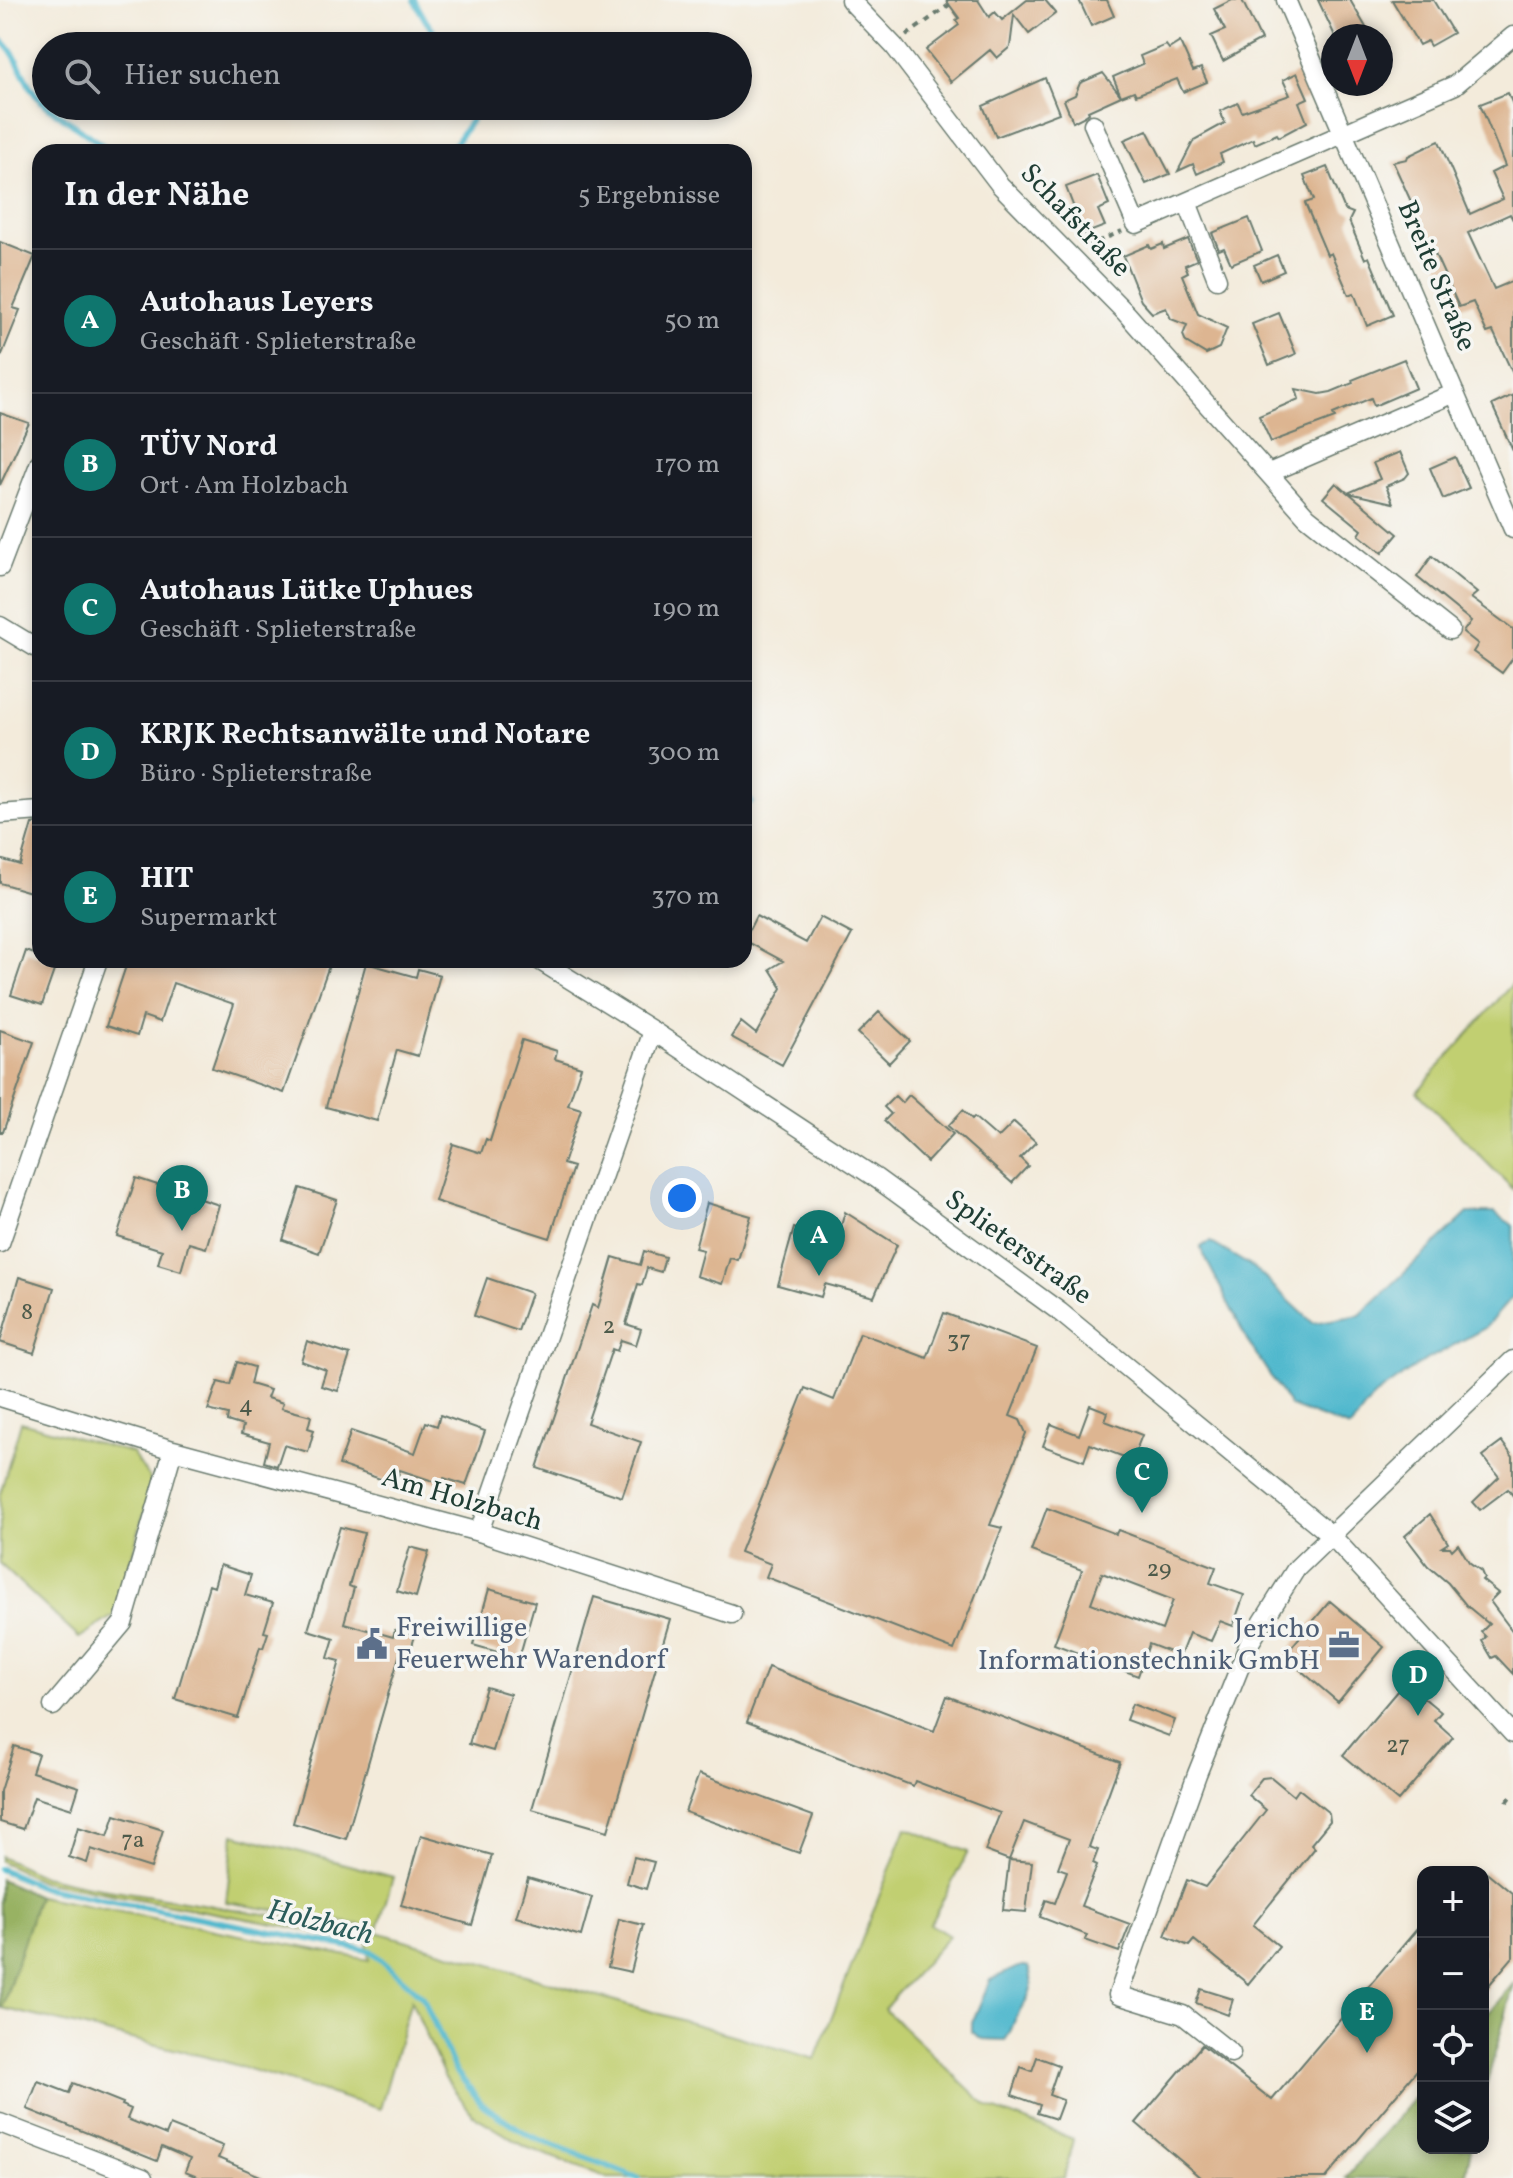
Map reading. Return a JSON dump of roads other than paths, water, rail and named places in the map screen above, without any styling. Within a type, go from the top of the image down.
[{"type":"street","name":"Schafstraße","points":[[850,0],[894,46],[1000,185],[1126,313],[1307,517],[1450,630]]},
{"type":"street","name":"Breite Straße","points":[[1286,0],[1513,529]]},
{"type":"street","points":[[1093,124],[1136,224],[1455,85],[1513,36]]},
{"type":"street","points":[[1187,202],[1217,279]]},
{"type":"street","points":[[1269,473],[1455,393]]},
{"type":"street","points":[[0,567],[32,483]]},
{"type":"street","points":[[0,626],[32,645]]},
{"type":"street","points":[[0,814],[32,812]]},
{"type":"street","points":[[0,1243],[95,968]]},
{"type":"street","name":"Splieterstraße","points":[[552,968],[876,1178],[1060,1312],[1331,1535],[1513,1734]]},
{"type":"street","points":[[479,1532],[653,1031]]},
{"type":"street","points":[[1231,2053],[1183,2015],[1118,1995],[1197,1774],[1249,1644],[1296,1569],[1513,1360]]},
{"type":"street","name":"Am Holzbach","points":[[0,1397],[173,1450],[479,1532],[732,1614]]},
{"type":"street","points":[[53,1706],[123,1623],[173,1450]]},
{"type":"street","points":[[0,2123],[143,2178]]},
{"type":"water","points":[[1468,1213],[1494,1213],[1513,1225],[1513,1296],[1485,1328],[1419,1364],[1374,1396],[1350,1428],[1290,1406],[1247,1340],[1200,1247],[1210,1242],[1254,1268],[1313,1323],[1360,1315]]},
{"type":"water","points":[[1018,1967],[1028,1967],[1031,1974],[1027,1999],[1005,2040],[982,2039],[972,2032],[972,2023],[990,1980]]},
{"type":"waterway","points":[[414,0],[434,32]]},
{"type":"waterway","points":[[0,39],[13,54],[32,90]]},
{"type":"waterway","points":[[67,120],[101,144]]},
{"type":"waterway","points":[[455,144],[471,120]]},
{"type":"waterway","name":"Holzbach","points":[[0,1869],[41,1887],[371,1951],[423,1997],[455,2070],[483,2105],[528,2135],[638,2178]]},
{"type":"place","name":"TÜV Nord","points":[[182,1231]]},
{"type":"place","name":"Autohaus Leyers","points":[[819,1276]]},
{"type":"place","name":"Autohaus Lütke Uphues","points":[[1142,1513]]},
{"type":"place","name":"Freiwillige Feuerwehr Warendorf","points":[[372,1644]]},
{"type":"place","name":"Jericho Informationstechnik GmbH","points":[[1344,1645]]},
{"type":"place","name":"KRJK Rechtsanwälte und Notare","points":[[1418,1716]]},
{"type":"place","name":"HIT","points":[[1367,2053]]}]
